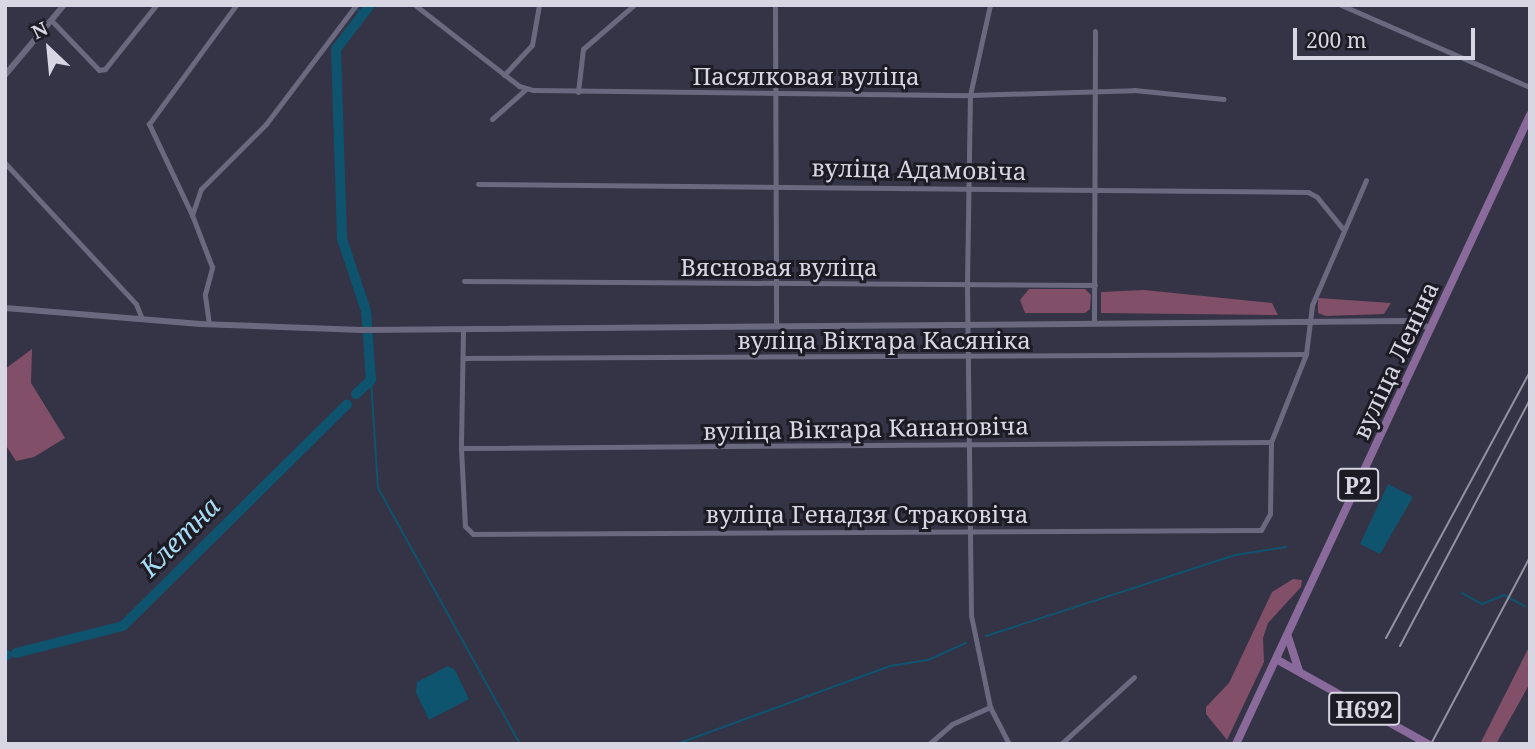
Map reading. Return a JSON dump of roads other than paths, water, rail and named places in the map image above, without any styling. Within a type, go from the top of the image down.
[{"type":"main road","name":"вуліца Леніна","points":[[1276,659],[1530,115]]},
{"type":"main road","points":[[1288,633],[1291,656],[1301,673]]},
{"type":"main road","name":"Н692","points":[[1276,659],[1427,744]]},
{"type":"main road","name":"Р2","points":[[1236,744],[1276,659]]},
{"type":"street","points":[[5,75],[64,5]]},
{"type":"street","points":[[51,20],[99,69],[109,66],[156,5]]},
{"type":"street","points":[[209,324],[206,305],[212,267],[192,215],[151,134],[152,114],[236,5]]},
{"type":"street","points":[[192,215],[201,189],[266,124],[356,5]]},
{"type":"street","name":"Пасялковая вуліца","points":[[415,5],[504,75],[526,89],[578,92],[970,95],[1134,90],[1224,99]]},
{"type":"street","points":[[504,75],[532,45],[539,5]]},
{"type":"street","points":[[578,92],[583,50],[634,5]]},
{"type":"street","points":[[775,5],[776,323]]},
{"type":"street","points":[[990,5],[970,95],[967,284],[971,358],[971,615],[990,707],[1009,744]]},
{"type":"street","points":[[1345,6],[1530,87]]},
{"type":"street","points":[[1094,322],[1095,31]]},
{"type":"street","points":[[492,119],[526,89]]},
{"type":"street","points":[[5,163],[136,304],[142,319]]},
{"type":"street","points":[[1271,442],[1306,354],[1312,305],[1366,180]]},
{"type":"street","name":"вуліца Адамовіча","points":[[478,184],[1308,192],[1317,197],[1343,229]]},
{"type":"street","name":"Вясновая вуліца","points":[[464,281],[775,286],[1095,285]]},
{"type":"street","points":[[5,307],[209,324],[362,330],[776,323],[1412,321],[1431,328]]},
{"type":"street","points":[[461,448],[463,329]]},
{"type":"street","name":"вуліца Віктара Касяніка","points":[[463,358],[971,358],[1306,354]]},
{"type":"street","name":"вуліца Віктара Канановіча","points":[[461,448],[1271,442]]},
{"type":"street","name":"вуліца Генадзя Страковіча","points":[[461,448],[465,526],[473,534],[1261,530],[1270,514],[1271,442]]},
{"type":"street","points":[[1061,744],[1134,677]]},
{"type":"street","points":[[929,744],[951,724],[990,707]]},
{"type":"water","points":[[1388,484],[1413,497],[1380,554],[1360,544]]},
{"type":"water","points":[[448,666],[455,670],[469,699],[429,720],[416,693],[417,682]]},
{"type":"waterway","name":"Клетна","points":[[356,394],[371,380],[366,311],[342,239],[336,49],[370,5]]},
{"type":"waterway","name":"Клетна","points":[[358,10],[363,14]]},
{"type":"waterway","points":[[371,380],[378,488],[520,744]]},
{"type":"waterway","name":"Клетна","points":[[16,653],[123,626],[347,404]]},
{"type":"waterway","points":[[986,636],[1235,555],[1286,547]]},
{"type":"waterway","points":[[1462,593],[1482,604],[1504,595],[1525,606]]},
{"type":"waterway","points":[[677,744],[890,666],[928,660],[966,643]]},
{"type":"railway","points":[[1386,638],[1530,372]]},
{"type":"railway","points":[[1400,646],[1530,399]]},
{"type":"railway","points":[[1431,744],[1530,557]]}]
